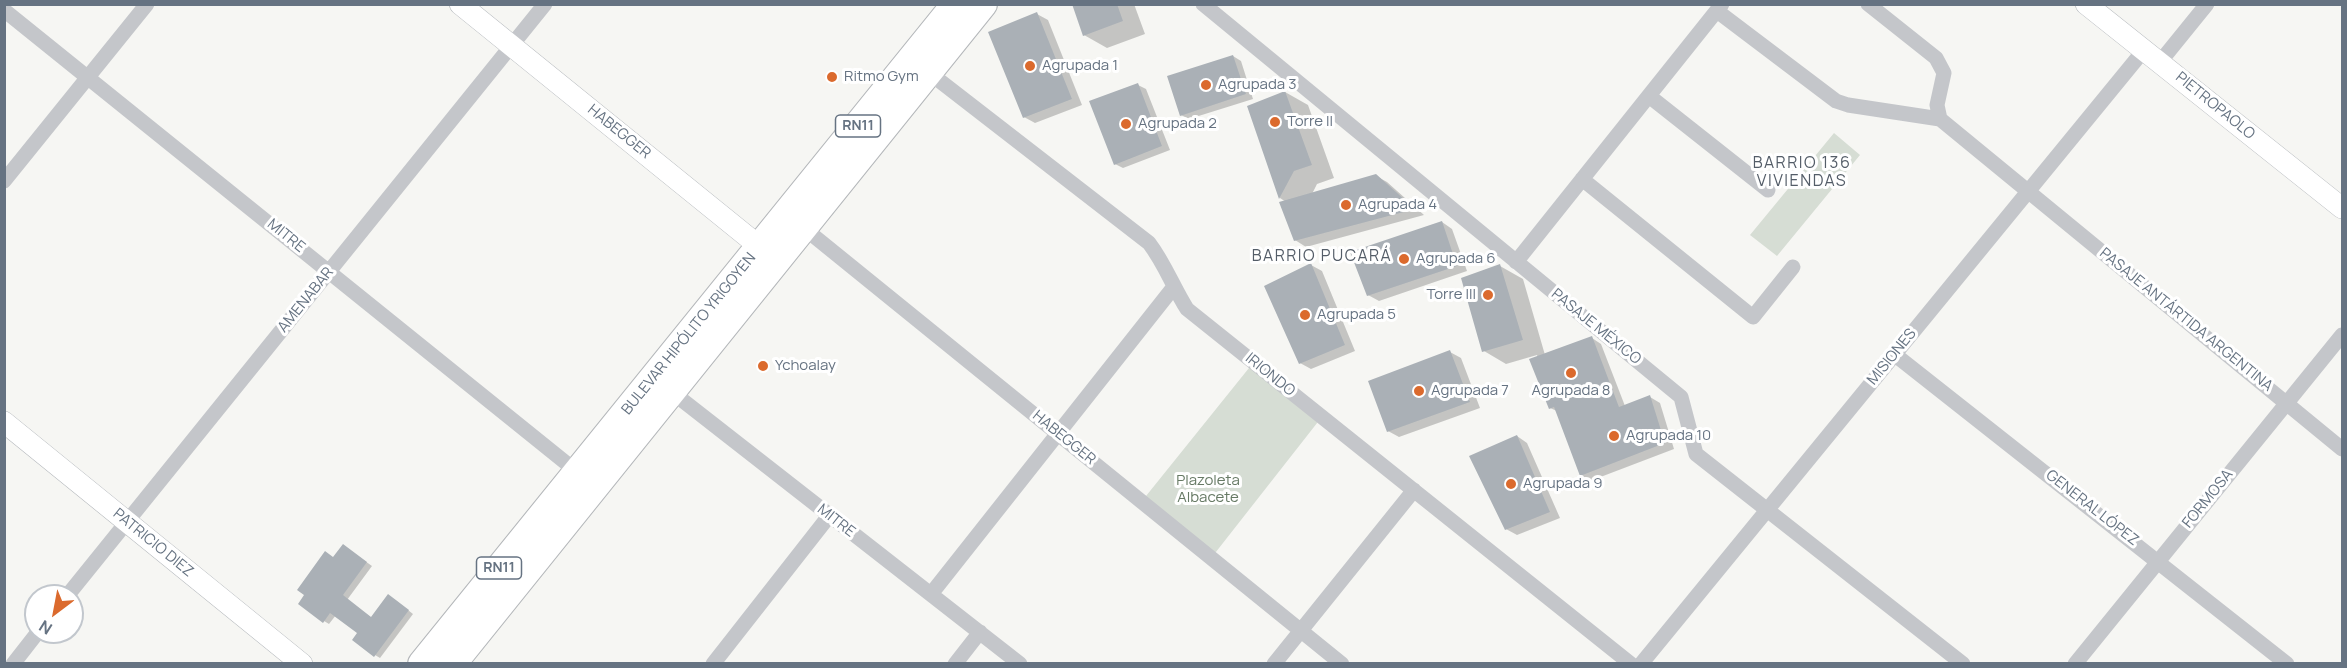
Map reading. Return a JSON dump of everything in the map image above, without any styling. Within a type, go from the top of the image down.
[{"type":"highway","name":"BULEVAR HIPÓLITO YRIGOYEN","points":[[795,221],[956,4]]},
{"type":"highway","name":"BULEVAR HIPÓLITO YRIGOYEN","points":[[422,663],[586,479],[795,221],[927,71],[982,4]]},
{"type":"highway","name":"BULEVAR HIPÓLITO YRIGOYEN","points":[[452,663],[586,479]]},
{"type":"street","points":[[4,181],[147,4]]},
{"type":"street","name":"HABEGGER","points":[[460,4],[768,254]]},
{"type":"street","name":"AMENABAR","points":[[78,584],[545,4]]},
{"type":"street","name":"PASAJE MÉXICO","points":[[1203,4],[1681,397],[1696,454],[1962,663]]},
{"type":"street","points":[[1516,262],[1720,8],[1836,101],[1848,105],[1940,119],[1937,105],[1944,73],[1936,58],[1868,4]]},
{"type":"street","name":"PIETROPAOLO","points":[[2086,4],[2343,208]]},
{"type":"street","name":"MISIONES","points":[[1641,663],[2028,192],[2152,56],[2207,4]]},
{"type":"street","name":"MITRE","points":[[4,10],[586,479]]},
{"type":"street","name":"IRIONDO","points":[[927,71],[1149,243],[1163,262],[1173,288],[1187,309],[1631,663]]},
{"type":"street","points":[[1649,96],[1768,190]]},
{"type":"street","name":"PASAJE ANTÁRTIDA ARGENTINA","points":[[1940,119],[2343,449]]},
{"type":"street","points":[[1582,179],[1753,317],[1792,267]]},
{"type":"street","name":"HABEGGER","points":[[795,221],[1342,663]]},
{"type":"street","points":[[931,594],[1173,288]]},
{"type":"street","name":"FORMOSA","points":[[2074,663],[2343,335]]},
{"type":"street","name":"GENERAL LÓPEZ","points":[[1894,354],[2287,663]]},
{"type":"street","name":"MITRE","points":[[663,384],[828,516],[1020,663]]},
{"type":"street","name":"PATRICIO DIEZ","points":[[4,422],[302,663]]},
{"type":"street","points":[[1274,663],[1414,490]]},
{"type":"street","points":[[713,663],[828,516]]},
{"type":"street","points":[[955,663],[980,632]]},
{"type":"street","points":[[13,663],[28,644]]},
{"type":"green space","points":[[1834,133],[1860,155],[1777,256],[1750,235]]},
{"type":"green space","name":"Plazoleta Albacete","points":[[1253,363],[1321,418],[1212,557],[1142,501]]},
{"type":"building","points":[[1072,4],[1117,4],[1123,21],[1083,36]]},
{"type":"building","name":"Agrupada 1","points":[[1037,12],[1072,99],[1023,118],[988,32]]},
{"type":"building","name":"Agrupada 3","points":[[1233,55],[1246,94],[1180,116],[1167,76]]},
{"type":"building","name":"Agrupada 2","points":[[1138,83],[1162,146],[1114,165],[1089,101]]},
{"type":"building","name":"Torre II","points":[[1285,91],[1312,165],[1294,171],[1279,199],[1247,106]]},
{"type":"building","name":"Agrupada 4","points":[[1376,174],[1415,209],[1294,241],[1279,202]]},
{"type":"building","name":"Agrupada 6","points":[[1442,221],[1457,266],[1367,296],[1350,252]]},
{"type":"building","name":"Agrupada 5","points":[[1311,263],[1345,345],[1299,364],[1264,286]]},
{"type":"building","name":"Torre III","points":[[1500,264],[1523,340],[1482,352],[1461,278]]},
{"type":"building","points":[[1592,336],[1619,407],[1650,395],[1665,443],[1580,476],[1554,407],[1549,409],[1529,359]]},
{"type":"building","name":"Agrupada 7","points":[[1450,350],[1470,402],[1387,432],[1368,381]]},
{"type":"building","name":"Agrupada 9","points":[[1517,435],[1550,512],[1505,530],[1469,456]]},
{"type":"building","points":[[343,544],[367,562],[343,595],[371,617],[388,594],[409,610],[374,657],[352,640],[357,633],[330,613],[323,623],[298,604],[304,595],[297,590],[325,551],[333,557]]},
{"type":"place","name":"Agrupada 1","points":[[1030,66]]},
{"type":"place","name":"Ritmo Gym","points":[[832,77]]},
{"type":"place","name":"Agrupada 3","points":[[1206,85]]},
{"type":"place","name":"Torre II","points":[[1275,122]]},
{"type":"place","name":"Agrupada 2","points":[[1126,124]]},
{"type":"place","name":"Agrupada 4","points":[[1346,205]]},
{"type":"place","name":"Agrupada 6","points":[[1404,259]]},
{"type":"place","name":"Torre III","points":[[1488,295]]},
{"type":"place","name":"Agrupada 5","points":[[1305,315]]},
{"type":"place","name":"Ychoalay","points":[[763,366]]},
{"type":"place","name":"Agrupada 8","points":[[1571,373]]},
{"type":"place","name":"Agrupada 7","points":[[1419,391]]},
{"type":"place","name":"Agrupada 10","points":[[1614,436]]},
{"type":"place","name":"Agrupada 9","points":[[1511,484]]},
{"type":"district","name":"BARRIO 136 VIVIENDAS","points":[[1802,173]]},
{"type":"district","name":"BARRIO PUCARÁ","points":[[1322,257]]}]
